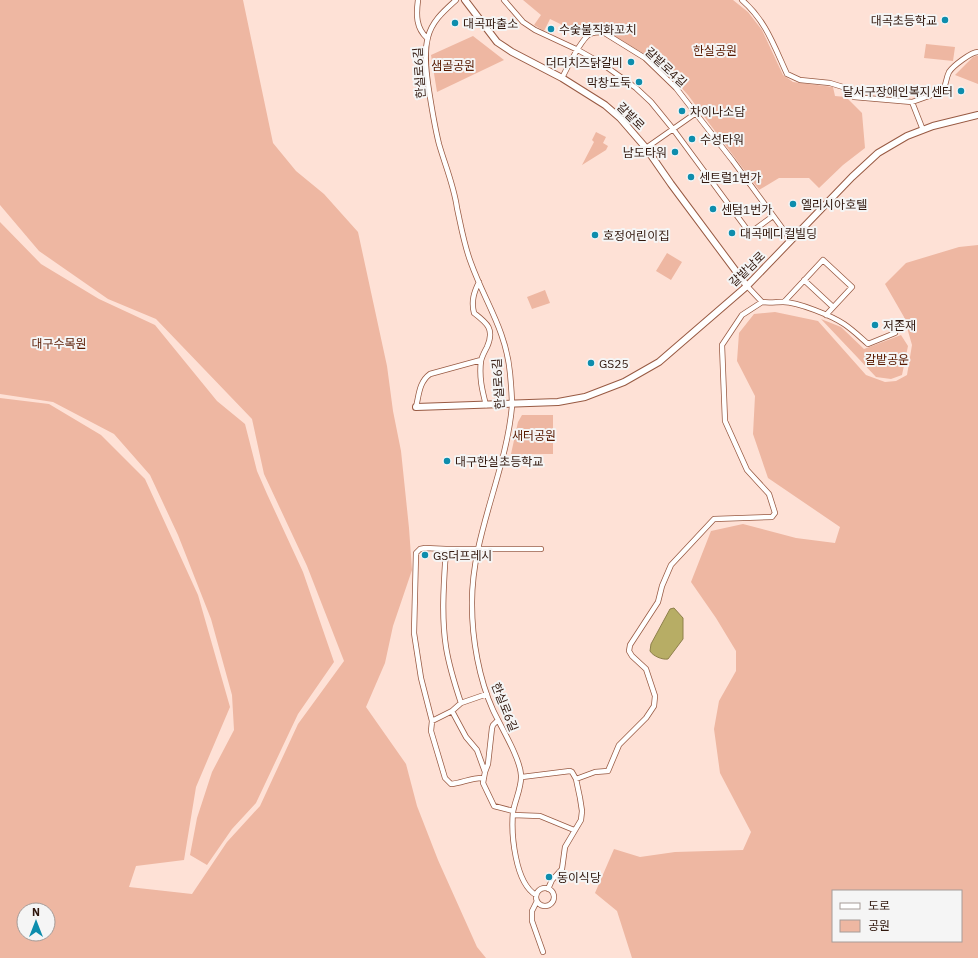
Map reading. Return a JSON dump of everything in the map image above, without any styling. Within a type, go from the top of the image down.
[{"type":"main road","name":"갈밭로","points":[[465,0],[497,42],[512,52],[562,78],[605,105],[620,118],[646,148],[747,286]]},
{"type":"main road","name":"갈밭남로","points":[[416,407],[512,405],[558,402],[585,397],[624,382],[659,362],[747,286],[852,177],[878,153],[900,139],[923,130],[978,115]]},
{"type":"street","points":[[418,0],[417,20],[421,32],[427,38]]},
{"type":"street","name":"한실로6길","points":[[456,0],[439,16],[427,38],[427,73],[438,137],[456,201],[461,229],[471,262],[500,329],[508,359],[512,405],[506,444],[473,578],[472,620],[474,643],[487,694],[518,764],[522,777]]},
{"type":"street","points":[[504,0],[523,22],[547,36],[578,50],[601,63],[636,88],[660,111],[746,228],[751,232],[773,216]]},
{"type":"street","points":[[742,0],[764,24],[787,74],[800,80],[830,83],[843,87],[854,97],[912,102],[943,91],[950,71],[971,54],[978,52]]},
{"type":"street","name":"갈밭로4길","points":[[578,50],[588,35],[594,32],[602,32],[616,39],[652,64],[676,88],[696,112]]},
{"type":"street","points":[[562,78],[578,50]]},
{"type":"street","points":[[912,102],[923,130]]},
{"type":"street","points":[[646,148],[696,112],[791,240]]},
{"type":"street","points":[[784,302],[823,260],[852,287],[826,315]]},
{"type":"street","points":[[804,280],[833,307]]},
{"type":"street","points":[[479,282],[474,292],[472,305],[474,313],[489,327],[491,336],[481,360],[480,376],[486,405]]},
{"type":"street","points":[[747,286],[762,302],[784,302],[799,305],[826,315],[844,324],[868,344],[895,333]]},
{"type":"street","points":[[576,780],[595,772],[608,771],[619,744],[646,718],[654,706],[655,696],[646,669],[632,656],[629,651],[630,645],[658,602],[662,586],[671,565],[714,519],[772,518],[775,513],[769,494],[747,470],[725,421],[722,345],[742,316],[762,302]]},
{"type":"street","points":[[489,327],[497,322]]},
{"type":"street","points":[[416,407],[420,385],[430,374],[481,360]]},
{"type":"street","points":[[484,778],[469,779],[462,783],[451,784],[445,778],[431,731],[432,721],[421,678],[415,639],[414,594],[416,553],[420,549],[425,548],[541,549]]},
{"type":"street","points":[[446,549],[444,599],[446,647],[461,703]]},
{"type":"street","points":[[432,721],[452,711],[461,703],[487,694]]},
{"type":"street","points":[[452,711],[466,737],[477,750],[485,772]]},
{"type":"street","points":[[498,720],[492,728],[488,764],[483,783],[494,806],[513,813],[540,816],[574,830]]},
{"type":"street","points":[[536,895],[529,890],[521,875],[516,857],[513,813],[522,777],[570,771],[576,780],[582,811],[581,820],[565,847],[562,869],[552,880],[548,889]]},
{"type":"street","points":[[545,888],[548,889],[553,895],[551,903],[544,906],[541,905],[537,901],[536,895],[539,890],[545,888]]},
{"type":"street","points":[[537,901],[532,910],[532,921],[543,952]]},
{"type":"green space","points":[[0,0],[243,0],[273,143],[296,171],[324,194],[358,232],[387,366],[393,411],[401,451],[412,570],[393,626],[385,663],[366,707],[406,764],[417,806],[438,860],[477,947],[486,958],[0,958],[0,398],[49,404],[101,435],[145,479],[198,595],[230,707],[196,787],[184,860],[136,866],[129,887],[192,894],[227,842],[260,806],[298,724],[344,661],[307,566],[264,474],[252,419],[156,319],[108,299],[39,251],[0,205]]},
{"type":"green space","name":"한실공원","points":[[523,0],[733,0],[748,12],[762,30],[783,75],[793,82],[833,87],[835,96],[846,97],[862,113],[865,148],[843,165],[819,188],[809,178],[779,178],[759,190],[688,95],[670,75],[651,58],[603,29],[592,29],[583,35],[550,19],[544,31],[534,25],[541,15]]},
{"type":"green space","name":"샘골공원","points":[[473,36],[504,60],[437,92],[431,55]]},
{"type":"green space","points":[[926,44],[955,47],[953,61],[924,58]]},
{"type":"green space","points":[[978,56],[978,84],[955,75],[973,57]]},
{"type":"green space","points":[[596,132],[606,137],[603,143],[608,146],[606,150],[582,165],[594,142],[592,140]]},
{"type":"green space","name":"대구수목원","points":[[0,222],[41,264],[99,299],[155,325],[217,401],[245,424],[257,471],[303,572],[334,662],[298,714],[256,803],[232,829],[207,865],[190,855],[197,818],[212,772],[234,730],[232,695],[211,619],[178,535],[150,475],[114,434],[53,402],[0,394]]},
{"type":"green space","points":[[978,245],[978,958],[632,958],[617,911],[595,893],[614,849],[640,857],[675,852],[743,850],[751,832],[720,773],[714,729],[719,701],[736,671],[736,651],[716,618],[691,582],[711,531],[743,524],[796,538],[835,543],[840,527],[768,478],[753,434],[755,396],[737,361],[739,333],[754,314],[775,312],[818,321],[866,375],[885,382],[896,381],[907,375],[912,345],[904,317],[885,284],[906,263],[959,247]]},
{"type":"green space","points":[[667,253],[682,262],[671,280],[656,271]]},
{"type":"green space","points":[[545,290],[550,303],[532,309],[527,297]]},
{"type":"green space","name":"갈밭공운","points":[[821,319],[841,327],[864,349],[901,335],[908,346],[902,375],[891,379],[876,377]]},
{"type":"green space","name":"새터공원","points":[[522,415],[553,415],[553,454],[511,454],[518,422]]},
{"type":"shaded area","points":[[674,608],[683,618],[683,639],[668,659],[663,659],[651,653],[651,644],[670,609]]},
{"type":"place","name":"대곡초등학교","points":[[945,20]]},
{"type":"place","name":"대곡파출소","points":[[455,23]]},
{"type":"place","name":"수숯불직화꼬치","points":[[551,29]]},
{"type":"place","name":"더더치즈닭갈비","points":[[631,62]]},
{"type":"place","name":"막창도둑","points":[[639,82]]},
{"type":"place","name":"달서구장애인복지센터","points":[[961,91]]},
{"type":"place","name":"차이나소담","points":[[682,111]]},
{"type":"place","name":"수성타워","points":[[692,139]]},
{"type":"place","name":"남도타워","points":[[675,152]]},
{"type":"place","name":"센트럴1번가","points":[[691,177]]},
{"type":"place","name":"엘리시아호텔","points":[[793,204]]},
{"type":"place","name":"센텀1번가","points":[[713,209]]},
{"type":"place","name":"대곡메디컬빌딩","points":[[732,233]]},
{"type":"place","name":"호정어린이집","points":[[595,235]]},
{"type":"place","name":"저존재","points":[[875,325]]},
{"type":"place","name":"GS25","points":[[591,363]]},
{"type":"place","name":"대구한실초등학교","points":[[447,461]]},
{"type":"place","name":"GS더프레시","points":[[425,555]]},
{"type":"place","name":"동이식당","points":[[549,877]]}]
